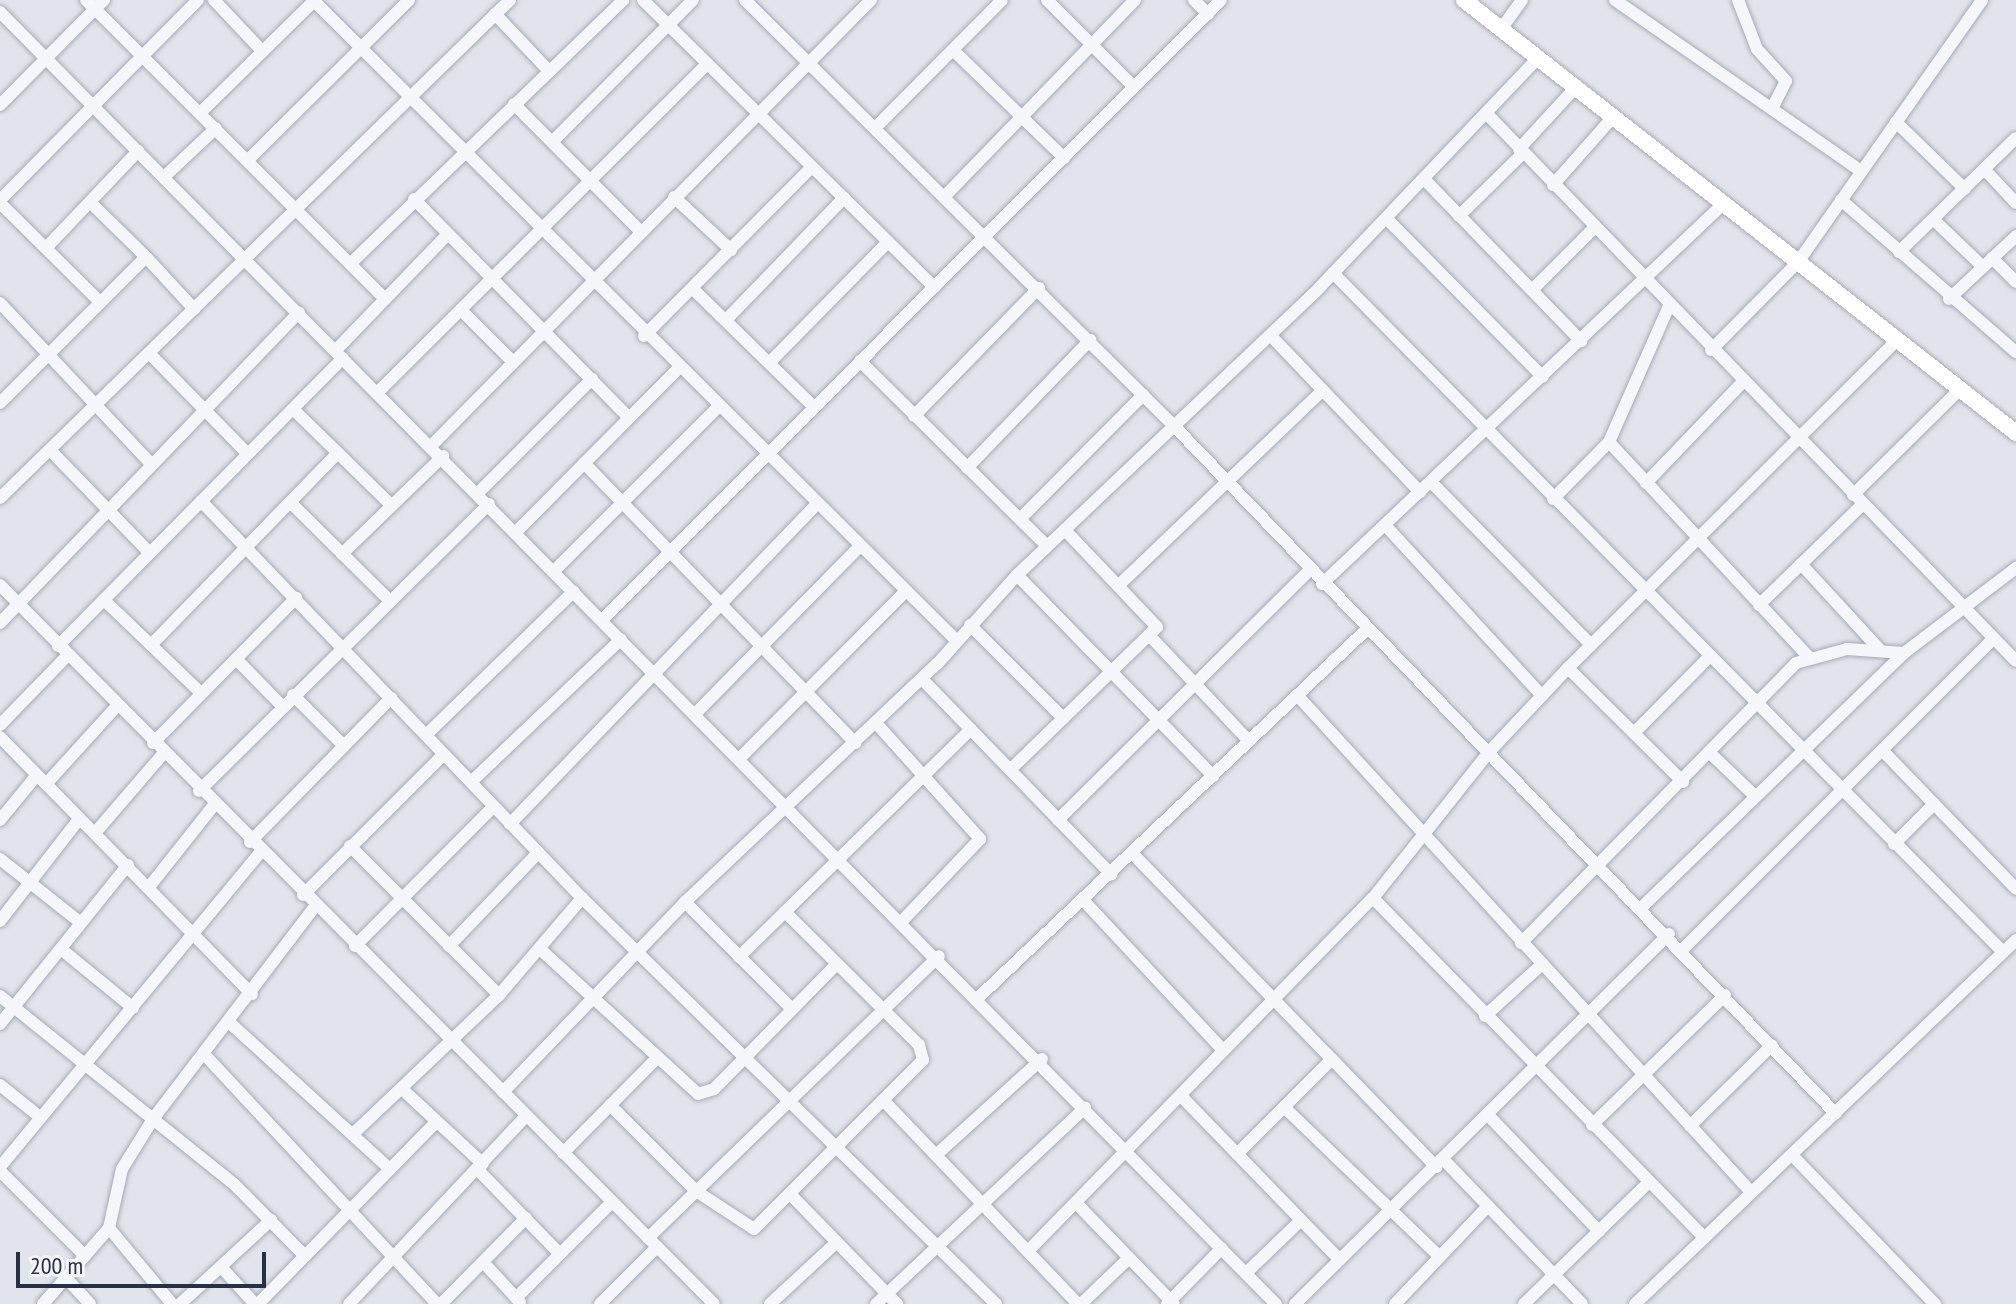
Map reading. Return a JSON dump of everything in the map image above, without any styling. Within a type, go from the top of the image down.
[{"type":"main road","points":[[1464,0],[2016,433]]},
{"type":"street","points":[[100,302],[0,202],[91,105],[198,0]]},
{"type":"street","points":[[214,0],[263,52]]},
{"type":"street","points":[[200,113],[314,0],[764,456],[957,641]]},
{"type":"street","points":[[248,160],[409,0]]},
{"type":"street","points":[[2,493],[50,450],[510,0]]},
{"type":"street","points":[[350,264],[462,151],[623,0]]},
{"type":"street","points":[[643,0],[934,287]]},
{"type":"street","points":[[552,142],[693,0]]},
{"type":"street","points":[[745,0],[1090,340],[1309,571],[1669,934],[1836,1114]]},
{"type":"street","points":[[432,445],[806,60],[871,0]]},
{"type":"street","points":[[875,128],[1002,0]]},
{"type":"street","points":[[1047,0],[1134,87]]},
{"type":"street","points":[[945,196],[1135,0]]},
{"type":"street","points":[[1194,0],[1208,14]]},
{"type":"street","points":[[602,620],[1221,0]]},
{"type":"street","points":[[1501,29],[1522,0]]},
{"type":"street","points":[[1615,0],[1861,171]]},
{"type":"street","points":[[1738,0],[1757,49],[1786,81],[1772,108]]},
{"type":"street","points":[[1711,350],[1798,262],[1982,0]]},
{"type":"street","points":[[0,105],[95,3],[142,56],[385,299]]},
{"type":"street","points":[[0,12],[1042,1059],[1085,1108],[1276,1304]]},
{"type":"street","points":[[495,14],[549,71]]},
{"type":"street","points":[[953,50],[1064,158]]},
{"type":"street","points":[[503,1092],[685,902],[922,679],[1017,575],[1271,336],[1538,58]]},
{"type":"street","points":[[378,392],[707,64]]},
{"type":"street","points":[[1459,216],[1575,88]]},
{"type":"street","points":[[514,104],[640,231]]},
{"type":"street","points":[[1486,113],[1644,281],[2016,661]]},
{"type":"street","points":[[1553,185],[1613,117]]},
{"type":"street","points":[[1896,122],[1965,189]]},
{"type":"street","points":[[164,177],[216,128]]},
{"type":"street","points":[[1899,252],[2016,138]]},
{"type":"street","points":[[46,248],[138,151]]},
{"type":"street","points":[[644,336],[812,167]]},
{"type":"street","points":[[1985,170],[2016,203]]},
{"type":"street","points":[[1424,179],[1581,341]]},
{"type":"street","points":[[674,197],[731,250]]},
{"type":"street","points":[[726,320],[844,198]]},
{"type":"street","points":[[414,199],[629,418]]},
{"type":"street","points":[[1841,200],[1949,299],[2013,344]]},
{"type":"street","points":[[90,202],[194,309]]},
{"type":"street","points":[[1322,584],[1723,204]]},
{"type":"street","points":[[1386,218],[1543,377]]},
{"type":"street","points":[[1933,219],[2016,282]]},
{"type":"street","points":[[1532,290],[1594,228]]},
{"type":"street","points":[[58,646],[293,409],[385,299],[448,234]]},
{"type":"street","points":[[1949,299],[2016,236]]},
{"type":"street","points":[[769,363],[888,242]]},
{"type":"street","points":[[1,401],[146,257]]},
{"type":"street","points":[[1333,273],[1753,706],[2003,952]]},
{"type":"street","points":[[914,416],[1039,288]]},
{"type":"street","points":[[693,289],[814,407]]},
{"type":"street","points":[[0,303],[151,464]]},
{"type":"street","points":[[1553,499],[1609,442],[1669,306]]},
{"type":"street","points":[[461,310],[513,362]]},
{"type":"street","points":[[0,623],[107,508],[299,312]]},
{"type":"street","points":[[1271,336],[1420,492]]},
{"type":"street","points":[[967,468],[1090,340]]},
{"type":"street","points":[[1029,1250],[1128,1152],[1271,996],[1373,898],[1424,841],[1489,752],[1568,668],[1897,340]]},
{"type":"street","points":[[149,353],[248,454]]},
{"type":"street","points":[[860,361],[1047,546]]},
{"type":"street","points":[[516,532],[678,369]]},
{"type":"street","points":[[479,492],[592,379]]},
{"type":"street","points":[[1646,483],[1743,382]]},
{"type":"street","points":[[1119,585],[1323,390]]},
{"type":"street","points":[[1759,605],[1801,564],[1959,390]]},
{"type":"street","points":[[1020,519],[1143,395]]},
{"type":"street","points":[[554,571],[717,408]]},
{"type":"street","points":[[293,409],[391,505]]},
{"type":"street","points":[[1609,442],[1809,657]]},
{"type":"street","points":[[50,450],[149,552]]},
{"type":"street","points":[[151,645],[338,453]]},
{"type":"street","points":[[342,554],[443,456]]},
{"type":"street","points":[[584,463],[855,743]]},
{"type":"street","points":[[1431,482],[1591,645]]},
{"type":"street","points":[[201,501],[582,898],[941,1246],[996,1304]]},
{"type":"street","points":[[290,502],[390,601]]},
{"type":"street","points":[[199,791],[489,504]]},
{"type":"street","points":[[510,824],[815,506]]},
{"type":"street","points":[[1385,525],[1542,696]]},
{"type":"street","points":[[1010,770],[1149,635],[1155,619],[1065,530]]},
{"type":"street","points":[[696,713],[858,548]]},
{"type":"street","points":[[1801,564],[1880,650]]},
{"type":"street","points":[[1642,907],[1904,653],[1961,605],[2016,568]]},
{"type":"street","points":[[1058,820],[1309,571]]},
{"type":"street","points":[[1017,575],[1213,776]]},
{"type":"street","points":[[0,585],[260,853],[653,1243],[705,1301]]},
{"type":"street","points":[[426,735],[574,591]]},
{"type":"street","points":[[741,757],[905,592]]},
{"type":"street","points":[[153,743],[296,598]]},
{"type":"street","points":[[104,600],[201,693]]},
{"type":"street","points":[[970,625],[1063,718]]},
{"type":"street","points":[[979,997],[1367,629]]},
{"type":"street","points":[[1149,635],[1249,741]]},
{"type":"street","points":[[471,782],[621,639]]},
{"type":"street","points":[[1683,949],[1993,639]]},
{"type":"street","points":[[1521,943],[1683,782],[1753,706],[1809,657],[1880,650],[1904,653]]},
{"type":"street","points":[[0,725],[67,656]]},
{"type":"street","points":[[236,659],[282,706]]},
{"type":"street","points":[[1634,733],[1707,659]]},
{"type":"street","points":[[1568,668],[1683,782]]},
{"type":"street","points":[[922,679],[1111,874]]},
{"type":"street","points":[[293,695],[344,746]]},
{"type":"street","points":[[1297,695],[1424,841],[1751,1192]]},
{"type":"street","points":[[250,842],[391,698]]},
{"type":"street","points":[[0,820],[116,707]]},
{"type":"street","points":[[876,723],[980,839],[903,920]]},
{"type":"street","points":[[739,957],[971,729]]},
{"type":"street","points":[[0,737],[252,994]]},
{"type":"street","points":[[1882,750],[2016,889]]},
{"type":"street","points":[[1710,753],[1755,796]]},
{"type":"street","points":[[95,833],[163,754]]},
{"type":"street","points":[[303,895],[444,754]]},
{"type":"street","points":[[1894,844],[1934,804]]},
{"type":"street","points":[[149,887],[214,805]]},
{"type":"street","points":[[355,946],[494,806]]},
{"type":"street","points":[[0,921],[80,818]]},
{"type":"street","points":[[350,846],[499,995]]},
{"type":"street","points":[[85,1256],[0,1169],[260,853]]},
{"type":"street","points":[[449,946],[538,853]]},
{"type":"street","points":[[1133,854],[1332,1059],[1488,1206],[1582,1304]]},
{"type":"street","points":[[0,859],[81,923]]},
{"type":"street","points":[[0,1024],[128,865]]},
{"type":"street","points":[[353,1134],[499,995],[582,898]]},
{"type":"street","points":[[1373,898],[1535,1068],[1704,1237]]},
{"type":"street","points":[[1083,900],[1223,1050]]},
{"type":"street","points":[[685,902],[792,1009]]},
{"type":"street","points":[[43,1304],[109,1228],[122,1169],[153,1119],[230,1023],[315,906]]},
{"type":"street","points":[[610,1105],[696,1191],[754,1229],[792,1196],[883,1100],[923,1052],[785,912]]},
{"type":"street","points":[[1295,1304],[1440,1164],[1669,934]]},
{"type":"street","points":[[1635,1304],[2016,940]]},
{"type":"street","points":[[61,949],[133,1008]]},
{"type":"street","points":[[540,949],[684,1088],[705,1094],[836,965]]},
{"type":"street","points":[[606,1302],[696,1191],[939,956]]},
{"type":"street","points":[[1485,1016],[1541,965]]},
{"type":"street","points":[[1592,1125],[1725,995]]},
{"type":"street","points":[[0,996],[153,1119],[271,1220],[305,1256]]},
{"type":"street","points":[[230,1023],[390,1169]]},
{"type":"street","points":[[1690,1126],[1772,1045]]},
{"type":"street","points":[[204,1054],[348,1212],[439,1304],[484,1263],[526,1218]]},
{"type":"street","points":[[936,1155],[1042,1059]]},
{"type":"street","points":[[1237,1154],[1332,1059]]},
{"type":"street","points":[[563,1153],[655,1060]]},
{"type":"street","points":[[0,1085],[40,1117]]},
{"type":"street","points":[[402,1089],[560,1254]]},
{"type":"street","points":[[1181,1096],[1340,1260]]},
{"type":"street","points":[[883,1100],[1080,1304],[1129,1258]]},
{"type":"street","points":[[1284,1107],[1440,1257]]},
{"type":"street","points":[[876,1304],[1085,1108]]},
{"type":"street","points":[[1488,1115],[1599,1231]]},
{"type":"street","points":[[349,1304],[526,1116]]},
{"type":"street","points":[[222,1268],[256,1304],[436,1122]]},
{"type":"street","points":[[1792,1155],[1935,1304]]},
{"type":"street","points":[[1524,1304],[1649,1182]]},
{"type":"street","points":[[792,1196],[897,1304]]},
{"type":"street","points":[[484,1263],[519,1301],[612,1202]]},
{"type":"street","points":[[1077,1204],[1170,1303],[1222,1248]]},
{"type":"street","points":[[1395,1304],[1488,1206]]},
{"type":"street","points":[[180,1304],[271,1220]]},
{"type":"street","points":[[1246,1273],[1301,1220]]},
{"type":"street","points":[[109,1228],[172,1304]]},
{"type":"street","points":[[770,1304],[837,1242]]},
{"type":"street","points":[[66,1278],[90,1304]]}]
